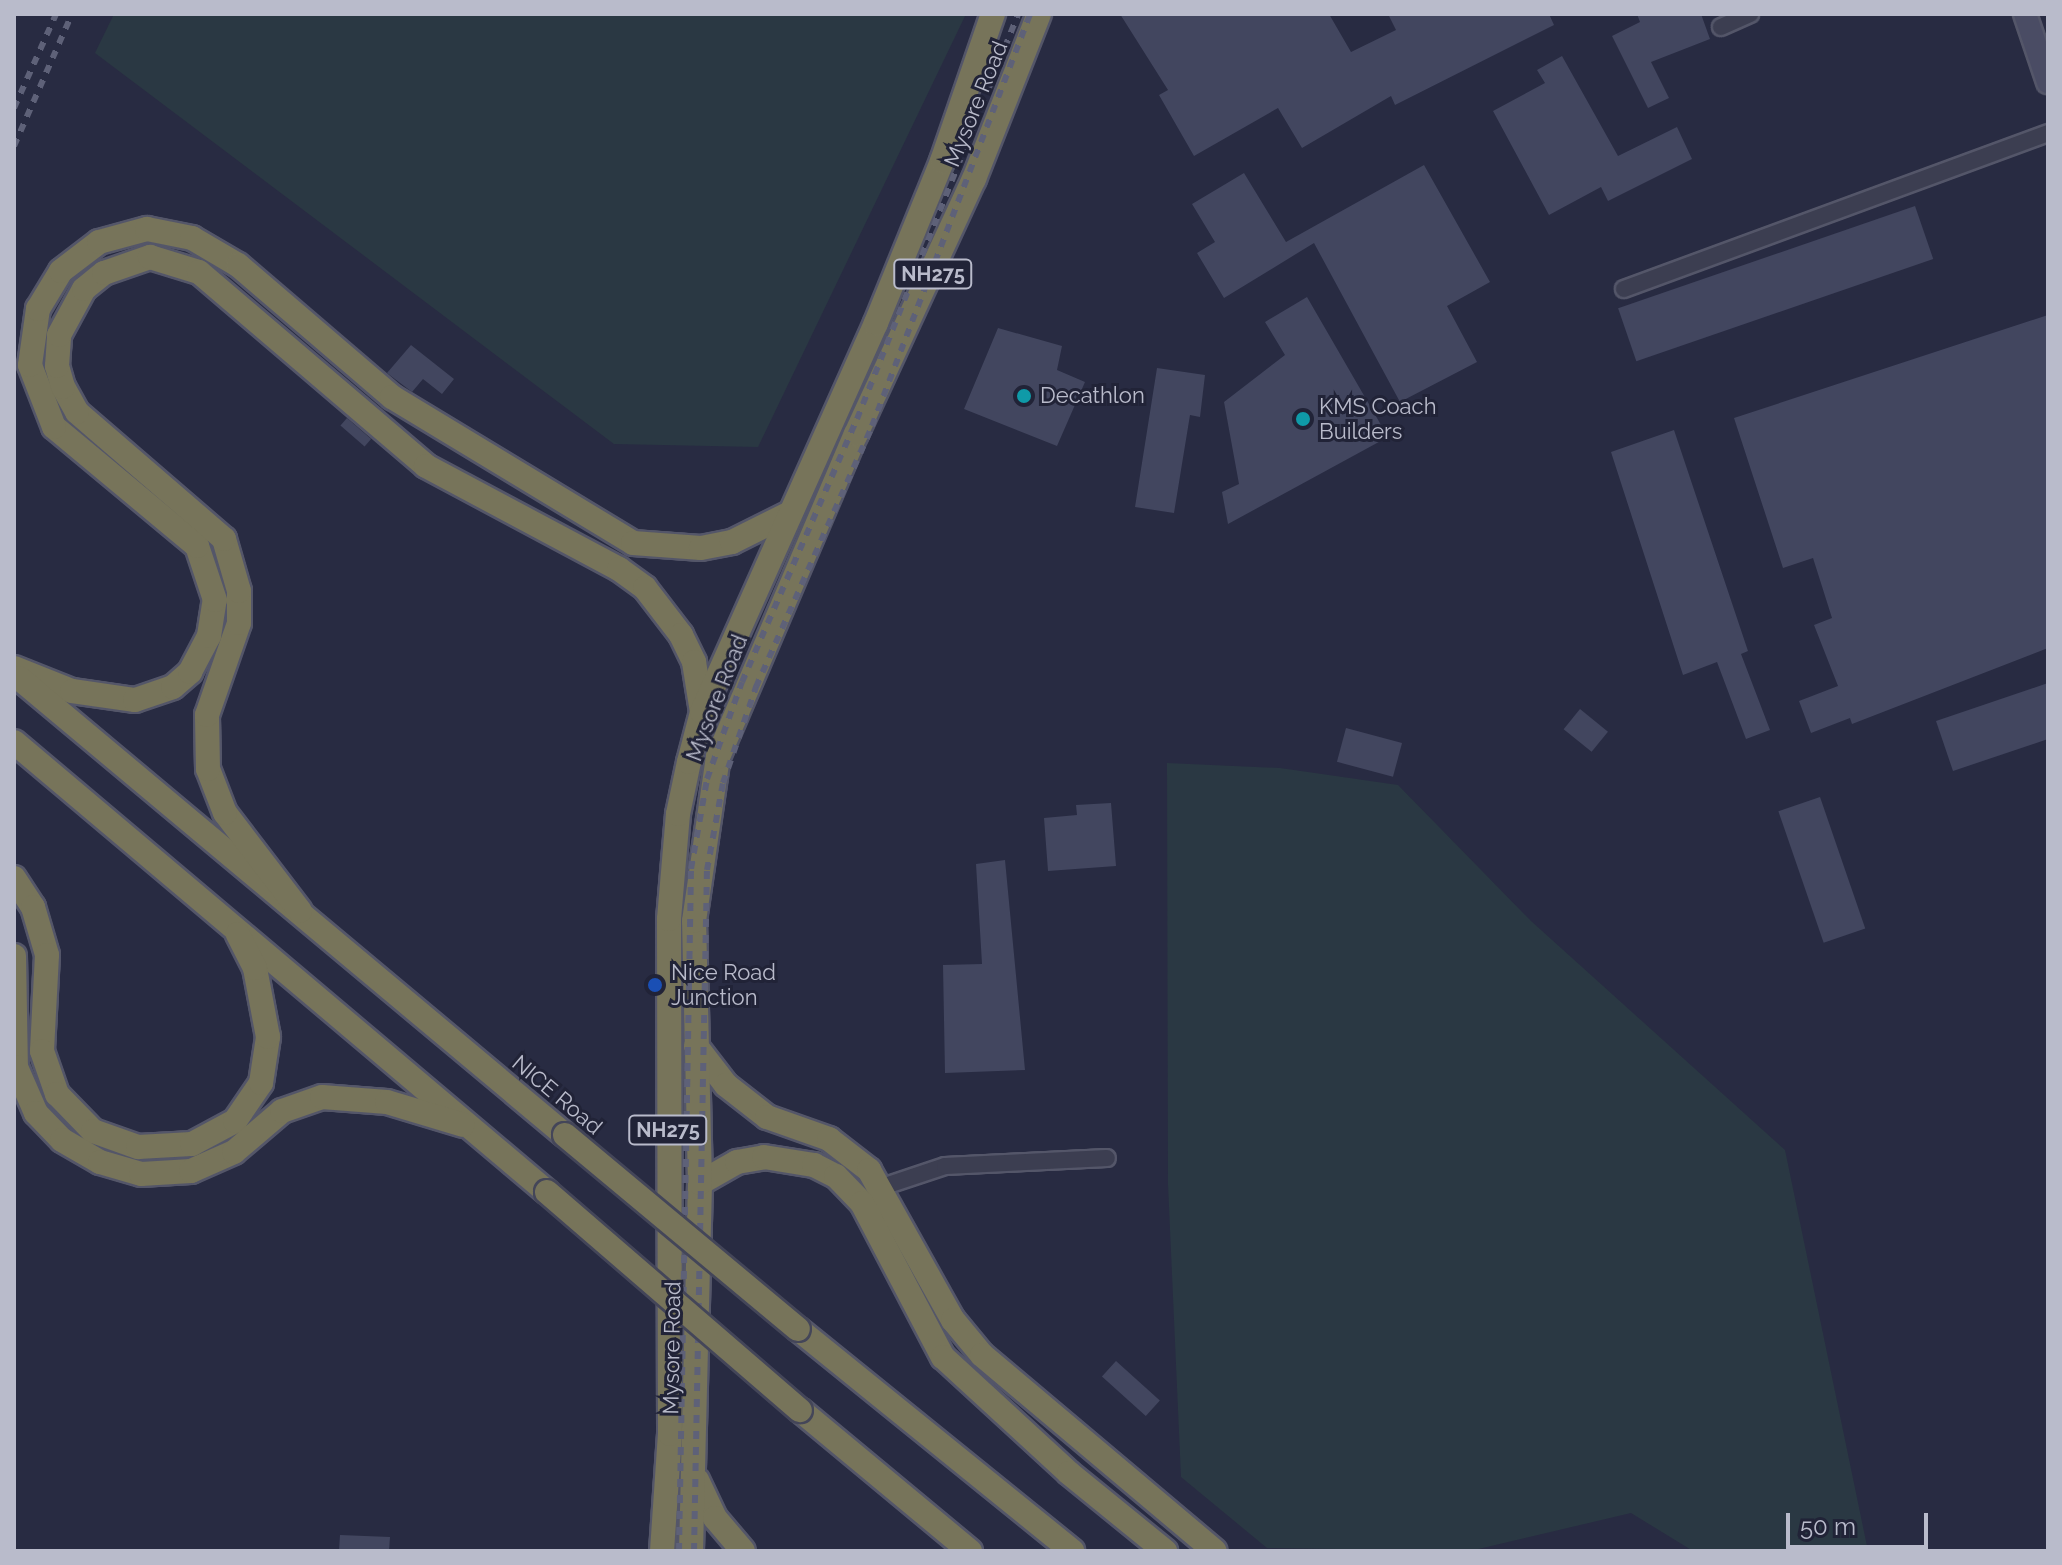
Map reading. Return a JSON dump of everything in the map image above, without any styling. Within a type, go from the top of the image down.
[{"type":"highway","name":"Mysore Road","points":[[662,1551],[670,1434],[669,919],[678,814],[702,712],[876,323],[942,161],[993,14]]},
{"type":"highway","name":"Mysore Road","points":[[691,1551],[696,1477],[700,1183],[694,921],[718,757],[815,528],[949,236],[1039,14]]},
{"type":"highway","points":[[14,671],[72,691],[135,700],[173,687],[190,672],[209,636],[215,600],[197,546],[54,427],[30,365],[38,309],[61,271],[99,242],[147,229],[192,238],[238,265],[392,397],[633,543],[701,548],[732,542],[790,513]]},
{"type":"highway","points":[[300,911],[225,813],[208,769],[207,715],[239,623],[239,591],[224,539],[77,412],[63,387],[57,366],[59,335],[76,299],[104,273],[150,257],[199,272],[426,466],[619,569],[645,588],[681,635],[694,662],[702,712]]},
{"type":"highway","name":"NICE Road","points":[[14,671],[798,1329],[1072,1551]]},
{"type":"highway","points":[[14,742],[970,1551]]},
{"type":"highway","points":[[14,878],[33,907],[47,955],[42,1051],[57,1094],[93,1131],[138,1147],[192,1144],[235,1121],[261,1083],[268,1037],[255,968],[233,925]]},
{"type":"highway","points":[[14,956],[16,1067],[36,1113],[62,1140],[100,1162],[141,1174],[191,1171],[234,1152],[282,1111],[322,1097],[387,1102],[476,1130]]},
{"type":"highway","points":[[696,1046],[726,1085],[757,1109],[829,1139],[869,1170],[953,1320],[982,1355],[1215,1551]]},
{"type":"highway","points":[[700,1183],[737,1162],[764,1157],[814,1165],[836,1176],[862,1203],[943,1357],[1057,1463],[1165,1551]]},
{"type":"highway","points":[[696,1477],[715,1518],[743,1551]]},
{"type":"street","points":[[1721,27],[1750,14]]},
{"type":"street","points":[[2025,14],[2048,82]]},
{"type":"street","points":[[1624,289],[2048,133]]},
{"type":"street","points":[[879,1188],[945,1166],[1107,1158]]},
{"type":"shaded area","points":[[114,14],[966,14],[758,447],[614,444],[95,53]]},
{"type":"shaded area","points":[[1167,763],[1280,768],[1398,785],[1531,921],[1785,1150],[1868,1551],[1693,1551],[1631,1513],[1470,1551],[1267,1548],[1181,1477],[1168,1184]]},
{"type":"building","points":[[1120,14],[1329,14],[1351,52],[1396,30],[1388,14],[1549,14],[1554,25],[1395,105],[1391,96],[1302,148],[1278,108],[1194,156],[1159,95],[1168,90]]},
{"type":"building","points":[[1637,14],[1701,14],[1710,39],[1651,62],[1669,98],[1648,108],[1612,36],[1640,22]]},
{"type":"building","points":[[1562,56],[1618,156],[1677,127],[1692,159],[1608,201],[1601,187],[1549,215],[1493,111],[1545,83],[1537,70]]},
{"type":"building","points":[[1424,165],[1490,282],[1447,306],[1477,362],[1400,402],[1314,243],[1224,298],[1197,253],[1215,242],[1192,204],[1244,173],[1286,242]]},
{"type":"building","points":[[1915,206],[1933,259],[1636,361],[1618,308]]},
{"type":"building","name":"KMS Coach Builders","points":[[1307,297],[1388,437],[1228,524],[1222,492],[1239,484],[1224,402],[1285,355],[1265,322]]},
{"type":"building","points":[[2048,315],[2048,648],[1852,724],[1850,718],[1811,733],[1799,701],[1838,686],[1814,625],[1832,618],[1813,558],[1783,568],[1734,418]]},
{"type":"building","name":"Decathlon","points":[[998,328],[1062,346],[1057,370],[1085,382],[1057,446],[964,409]]},
{"type":"building","points":[[411,345],[454,379],[442,394],[423,379],[412,392],[387,373]]},
{"type":"building","points":[[1157,368],[1205,375],[1200,417],[1190,415],[1174,513],[1135,507]]},
{"type":"building","points":[[347,418],[371,439],[365,447],[340,426]]},
{"type":"building","points":[[1674,430],[1748,651],[1741,654],[1770,730],[1746,739],[1717,662],[1683,675],[1611,452]]},
{"type":"building","points":[[2048,683],[2048,739],[1953,771],[1936,721]]},
{"type":"building","points":[[1580,709],[1608,732],[1592,752],[1564,729]]},
{"type":"building","points":[[1346,728],[1402,743],[1393,777],[1337,762]]},
{"type":"building","points":[[1820,797],[1865,928],[1824,943],[1778,811]]},
{"type":"building","points":[[1111,803],[1116,866],[1048,871],[1044,818],[1077,815],[1076,805]]},
{"type":"building","points":[[1005,860],[1025,1070],[945,1073],[943,965],[982,964],[976,864]]},
{"type":"building","points":[[1116,1361],[1160,1400],[1146,1416],[1102,1377]]},
{"type":"building","points":[[340,1535],[390,1537],[389,1551],[339,1551]]},
{"type":"railway","points":[[14,108],[56,14]]},
{"type":"railway","points":[[14,146],[72,14]]},
{"type":"railway","points":[[679,1551],[691,869],[707,779],[742,682],[857,419],[1018,14]]},
{"type":"railway","points":[[694,1551],[707,870],[723,783],[756,687],[872,426],[1030,14]]},
{"type":"place","name":"Decathlon","points":[[1024,396]]},
{"type":"place","name":"KMS Coach Builders","points":[[1303,419]]},
{"type":"place","name":"Nice Road Junction","points":[[655,985]]}]
